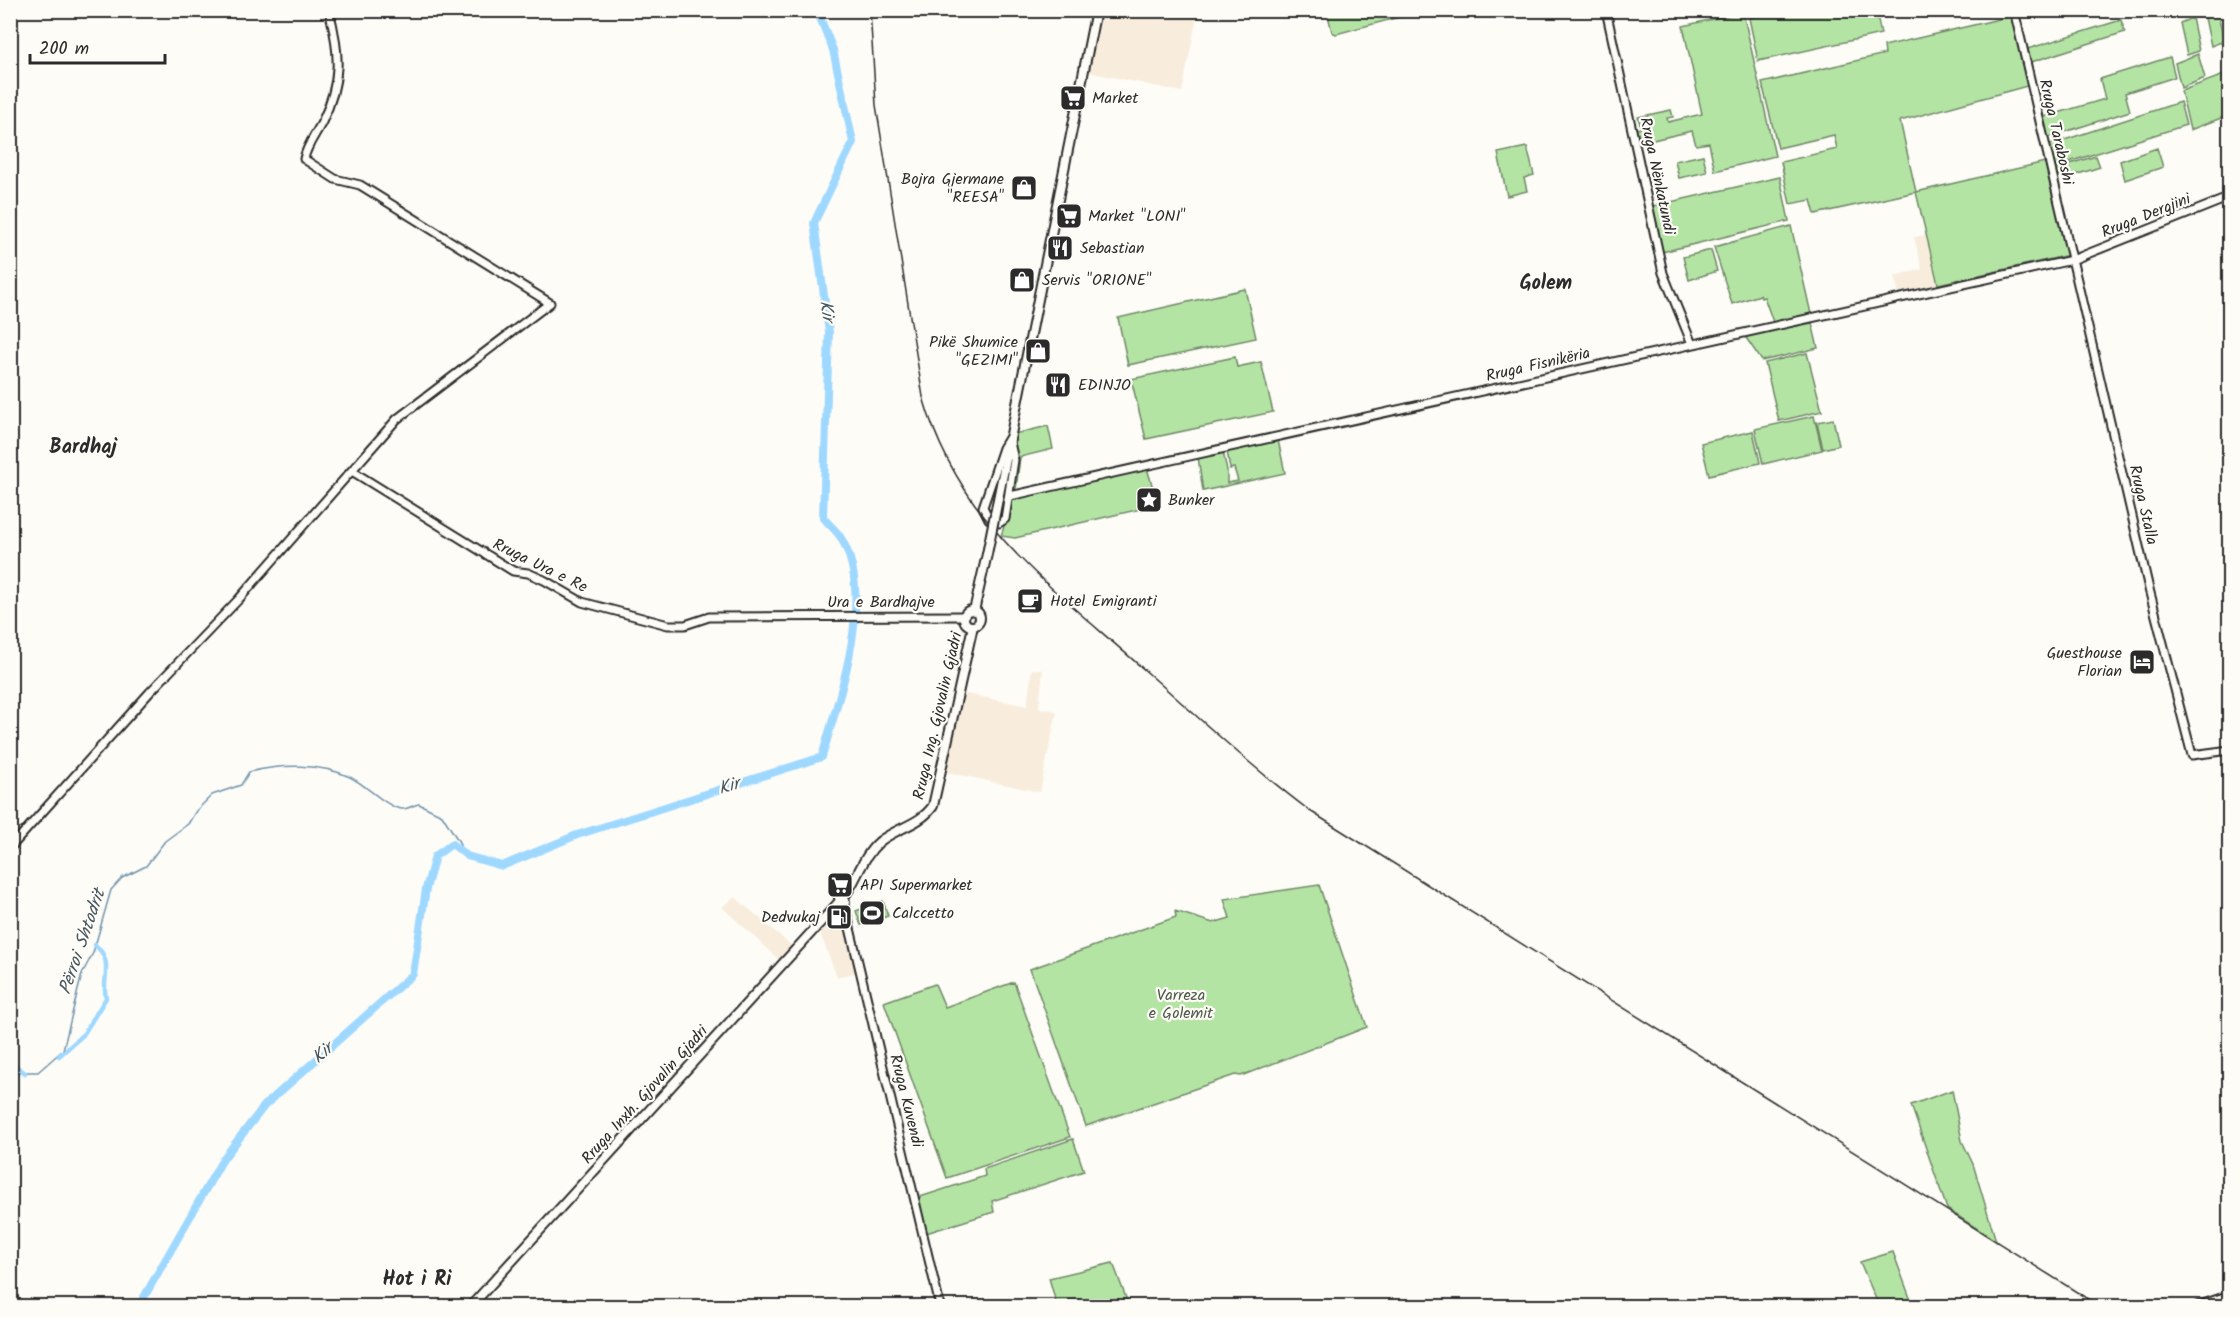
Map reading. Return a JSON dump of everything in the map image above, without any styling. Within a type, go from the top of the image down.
[{"type":"main road","points":[[974,611],[968,612],[965,616],[967,624],[973,626],[980,620],[974,611],[1080,100],[1096,10]]},
{"type":"main road","name":"Rruga Ing. Gjovalin Gjadri","points":[[853,884],[863,862],[878,843],[923,817],[933,806],[973,626]]},
{"type":"main road","name":"Rruga Inxh. Gjovalin Gjadri","points":[[471,1306],[842,901],[853,884]]},
{"type":"street","points":[[10,848],[352,471],[396,419],[550,303],[383,198],[360,186],[335,179],[304,159],[325,116],[337,79],[338,41],[329,10]]},
{"type":"street","name":"Rruga Nënkatundi","points":[[1606,10],[1664,273],[1692,344]]},
{"type":"street","name":"Rruga Taraboshi","points":[[2014,10],[2072,260]]},
{"type":"street","name":"Rruga Dergjini","points":[[2072,260],[2229,197]]},
{"type":"street","name":"Rruga Fisnikëria","points":[[1010,496],[2072,260]]},
{"type":"street","name":"Rruga Stalla","points":[[2072,260],[2149,589],[2192,755],[2229,750]]},
{"type":"street","points":[[1009,438],[1014,460],[1010,496],[1003,523],[989,519],[983,507],[1003,448],[1009,438]]},
{"type":"street","name":"Rruga Ura e Re","points":[[352,471],[513,571],[528,573],[544,580],[582,603],[678,626],[709,617],[807,616]]},
{"type":"street","name":"Ura e Bardhajve","points":[[807,616],[965,616]]},
{"type":"street","name":"Rruga Kuvendi","points":[[842,901],[940,1306]]},
{"type":"street","points":[[2197,1306],[2229,1295]]},
{"type":"shaded area","points":[[1103,11],[1198,11],[1182,92],[1089,72]]},
{"type":"shaded area","points":[[1926,235],[1938,286],[1899,295],[1895,276],[1922,269],[1914,237]]},
{"type":"shaded area","points":[[1032,669],[1043,670],[1039,708],[1057,711],[1040,792],[946,772],[962,693],[1027,706]]},
{"type":"shaded area","points":[[735,897],[793,947],[780,961],[722,907]]},
{"type":"shaded area","points":[[832,921],[835,922],[836,929],[848,927],[859,972],[837,977],[820,933]]},
{"type":"green space","points":[[1781,10],[1876,11],[1881,34],[1758,61],[1749,18]]},
{"type":"green space","points":[[1327,11],[1406,11],[1407,15],[1336,34],[1332,32]]},
{"type":"green space","points":[[2217,11],[2224,41],[2211,46],[2204,13]]},
{"type":"green space","points":[[1743,12],[1775,156],[1715,171],[1709,143],[1696,145],[1692,131],[1640,143],[1636,129],[1641,128],[1638,117],[1671,110],[1673,117],[1667,118],[1668,122],[1702,114],[1683,26]]},
{"type":"green space","points":[[2012,16],[2027,86],[1900,121],[1916,192],[1815,214],[1811,200],[1790,204],[1781,162],[1837,149],[1834,135],[1778,148],[1762,83],[1885,54],[1884,46]]},
{"type":"green space","points":[[2192,18],[2199,51],[2187,55],[2180,23]]},
{"type":"green space","points":[[2121,20],[2125,32],[2028,63],[2024,50]]},
{"type":"green space","points":[[2198,54],[2205,78],[2181,88],[2175,63]]},
{"type":"green space","points":[[2170,57],[2175,77],[2125,93],[2130,111],[2046,138],[2041,118],[2105,99],[2100,79]]},
{"type":"green space","points":[[2229,73],[2229,93],[2227,95],[2229,115],[2190,130],[2181,91]]},
{"type":"green space","points":[[2180,102],[2186,125],[2053,167],[2049,145]]},
{"type":"green space","points":[[1527,147],[1534,175],[1524,178],[1527,191],[1507,196],[1498,153]]},
{"type":"green space","points":[[2157,148],[2163,167],[2125,180],[2120,161]]},
{"type":"green space","points":[[1703,155],[1707,172],[1679,178],[1675,161]]},
{"type":"green space","points":[[2096,156],[2100,167],[2072,176],[2070,172],[2055,176],[2053,169]]},
{"type":"green space","points":[[2045,162],[2069,255],[1938,284],[1916,192]]},
{"type":"green space","points":[[1780,177],[1789,221],[1662,252],[1653,206]]},
{"type":"green space","points":[[1791,226],[1811,314],[1773,322],[1764,297],[1761,298],[1760,295],[1732,304],[1714,247]]},
{"type":"green space","points":[[1711,250],[1717,271],[1689,280],[1683,257]]},
{"type":"green space","points":[[1245,289],[1256,338],[1128,365],[1118,318]]},
{"type":"green space","points":[[1812,323],[1818,348],[1762,361],[1744,335]]},
{"type":"green space","points":[[1807,353],[1822,411],[1779,421],[1765,363]]},
{"type":"green space","points":[[1235,357],[1237,367],[1261,362],[1273,412],[1146,439],[1131,379]]},
{"type":"green space","points":[[1814,416],[1822,450],[1763,464],[1755,429]]},
{"type":"green space","points":[[1833,419],[1839,445],[1823,449],[1817,422]]},
{"type":"green space","points":[[1048,426],[1053,449],[1020,457],[1016,490],[1013,491],[1014,434]]},
{"type":"green space","points":[[1753,431],[1760,463],[1709,475],[1701,443]]},
{"type":"green space","points":[[1278,440],[1285,473],[1203,491],[1198,457],[1223,452],[1227,483],[1238,481],[1234,468],[1230,469],[1227,451]]},
{"type":"green space","points":[[1147,468],[1158,505],[1015,538],[1001,536],[1013,498]]},
{"type":"green space","name":"Varreza e Golemit","points":[[1319,885],[1367,1027],[1241,1076],[1235,1075],[1086,1126],[1030,969],[1176,917],[1175,911],[1213,923],[1230,918],[1224,899]]},
{"type":"green space","name":"Calccetto","points":[[883,901],[888,916],[861,925],[856,911]]},
{"type":"green space","points":[[1014,982],[1070,1137],[947,1178],[884,1002],[935,984],[945,1007]]},
{"type":"green space","points":[[1952,1090],[1962,1141],[1973,1164],[1996,1241],[1947,1209],[1911,1105]]},
{"type":"green space","points":[[1073,1139],[1084,1171],[992,1201],[994,1212],[926,1233],[917,1198],[985,1176],[984,1169]]},
{"type":"green space","points":[[1893,1252],[1913,1306],[1879,1306],[1860,1262]]},
{"type":"green space","points":[[1113,1263],[1129,1306],[1057,1306],[1049,1278]]},
{"type":"waterway","name":"Kir","points":[[139,1306],[223,1159],[265,1105],[413,974],[426,889],[435,856],[452,844],[467,856],[502,866],[577,835],[822,757],[851,647],[855,617],[855,589],[851,562],[841,538],[823,517],[829,332],[814,223],[853,142],[833,50],[817,10]]},
{"type":"waterway","name":"Përroi Shtodrit","points":[[10,1072],[38,1072],[63,1050],[82,974],[93,953],[111,890],[122,878],[146,866],[165,841],[188,824],[196,811],[212,795],[241,785],[249,772],[287,766],[313,767],[338,772],[356,780],[396,808],[404,809],[419,804],[442,815],[459,842],[462,852]]},
{"type":"waterway","points":[[59,1056],[83,1035],[106,998],[106,964],[101,951],[95,945]]},
{"type":"waterway","points":[[10,1061],[25,1073]]},
{"type":"railway","points":[[870,10],[876,105],[923,397],[939,441],[959,480],[983,515],[1010,547],[1072,607],[1224,740],[1310,811],[2099,1306]]},
{"type":"place","name":"Market","points":[[1073,98]]},
{"type":"place","name":"Bojra Gjermane \"REESA\"","points":[[1024,188]]},
{"type":"place","name":"Market \"LONI\"","points":[[1069,216]]},
{"type":"place","name":"Sebastian","points":[[1060,248]]},
{"type":"place","name":"Servis \"ORIONE\"","points":[[1022,280]]},
{"type":"place","name":"Pikë Shumice \"GEZIMI\"","points":[[1038,351]]},
{"type":"place","name":"EDINJO","points":[[1058,385]]},
{"type":"place","name":"Bunker","points":[[1149,500]]},
{"type":"place","name":"Hotel Emigranti","points":[[1030,601]]},
{"type":"place","name":"Guesthouse Florian","points":[[2142,662]]},
{"type":"place","name":"API Supermarket","points":[[840,885]]},
{"type":"place","name":"Calccetto","points":[[872,913]]},
{"type":"place","name":"Dedvukaj","points":[[839,917]]},
{"type":"district","name":"Golem","points":[[1546,284]]},
{"type":"district","name":"Bardhaj","points":[[83,448]]},
{"type":"district","name":"Hot i Ri","points":[[417,1280]]}]
